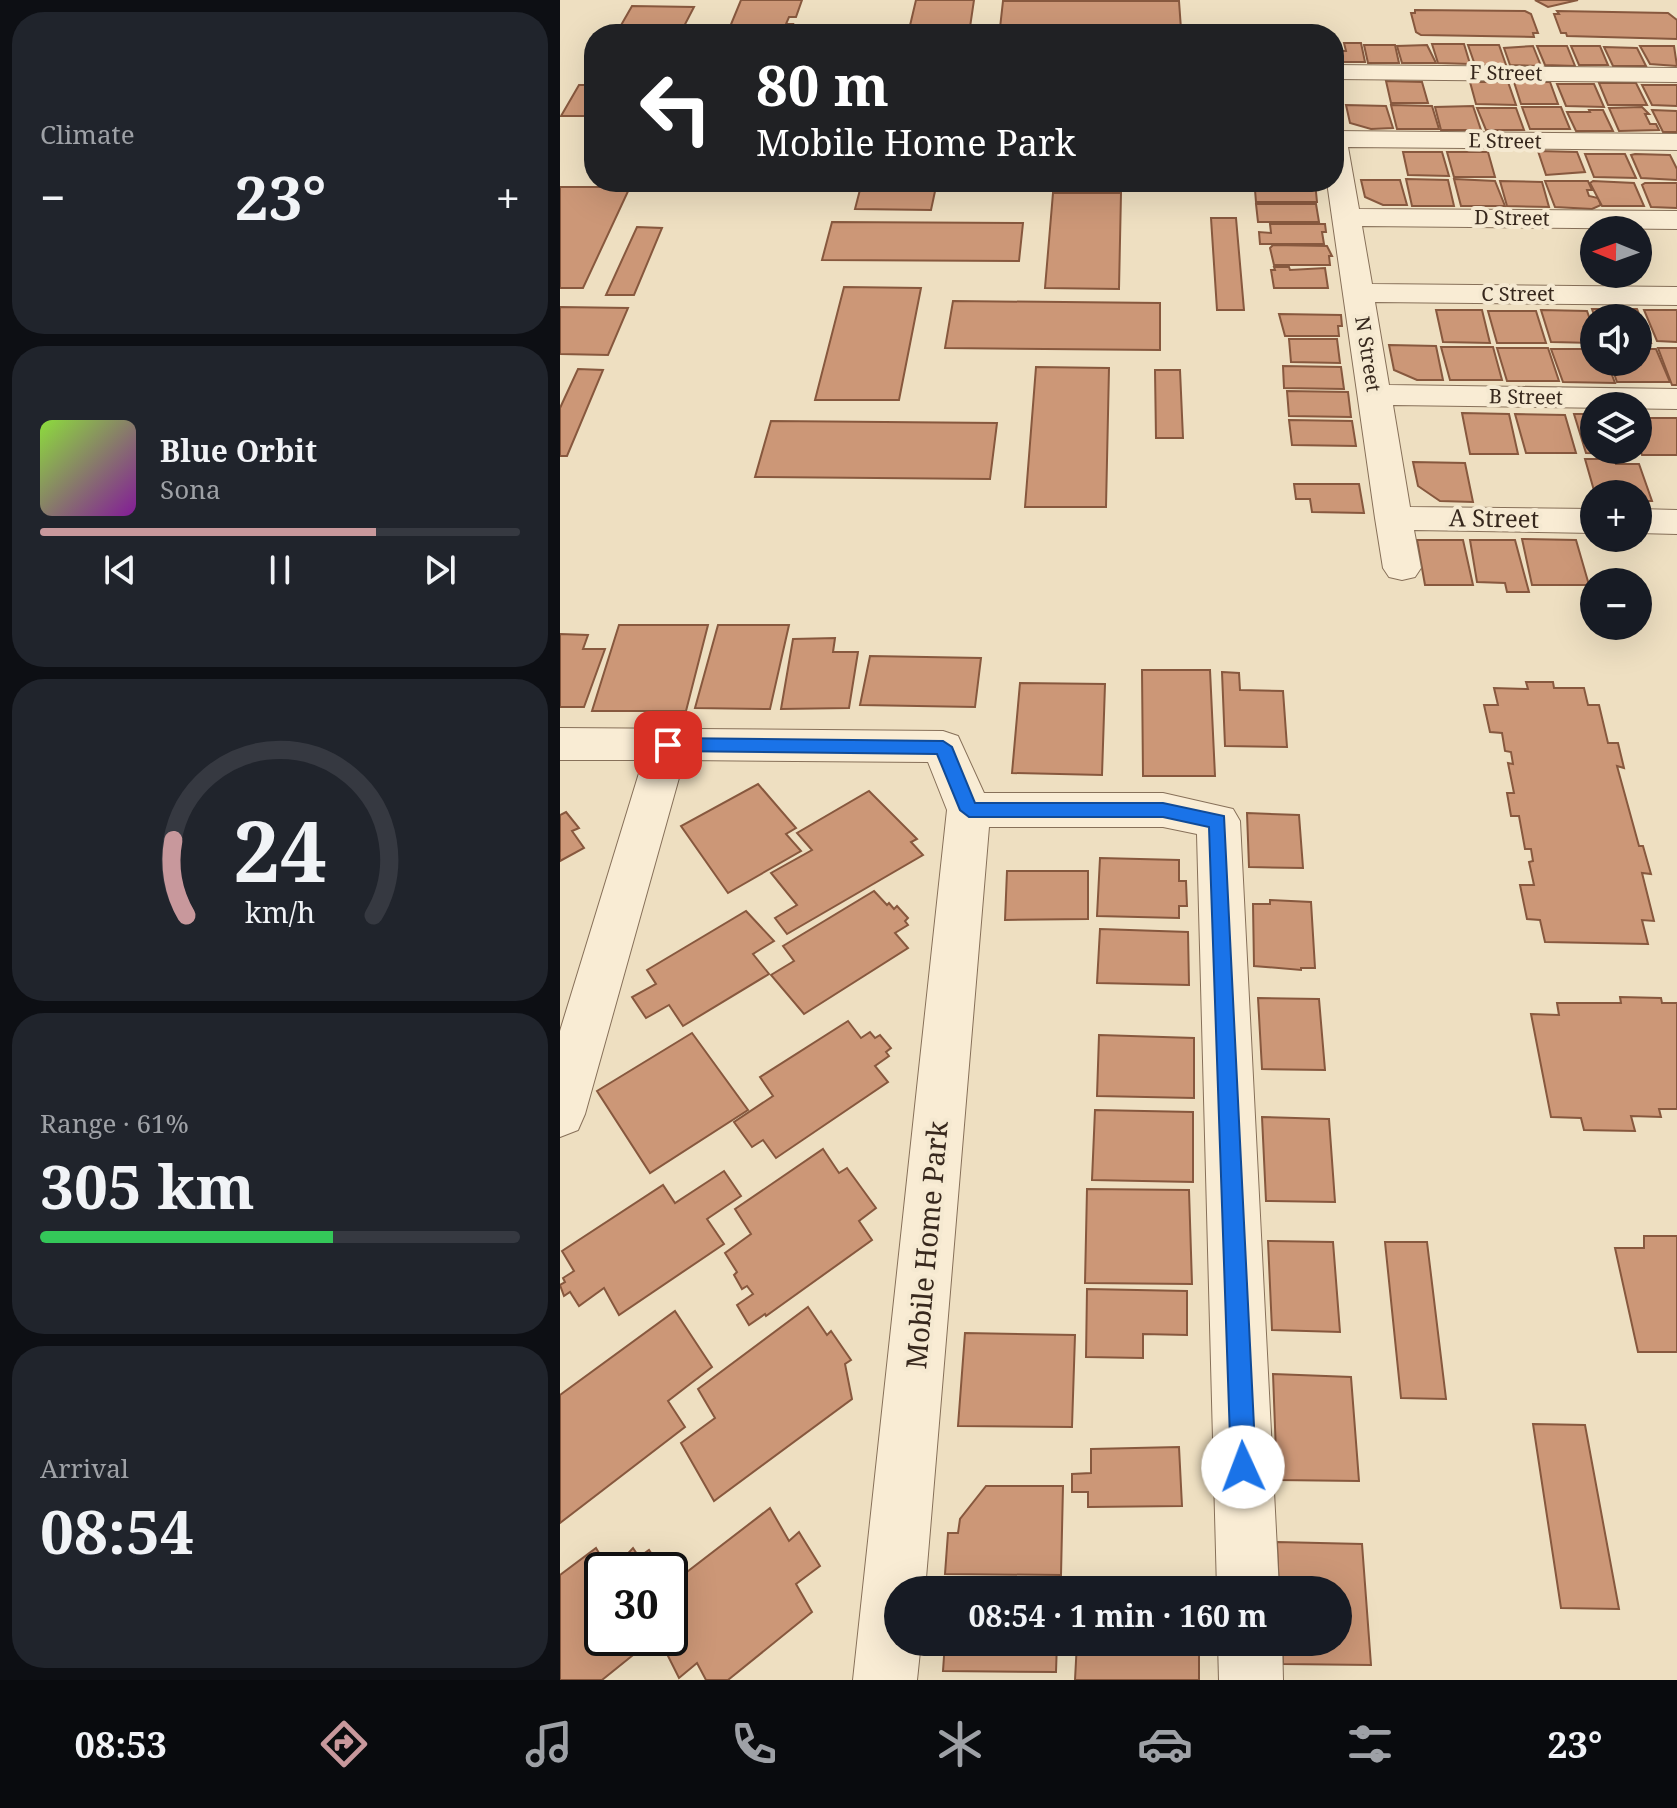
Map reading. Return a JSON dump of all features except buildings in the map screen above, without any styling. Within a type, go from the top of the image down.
[{"type":"street","name":"F Street","points":[[1344,72],[1677,75]]},
{"type":"street","name":"E Street","points":[[1344,140],[1677,142]]},
{"type":"street","name":"N Street","points":[[1342,192],[1402,568]]},
{"type":"street","name":"D Street","points":[[1346,217],[1677,220]]},
{"type":"street","name":"C Street","points":[[1358,293],[1677,296]]},
{"type":"street","name":"B Street","points":[[1374,395],[1677,399]]},
{"type":"street","name":"A Street","points":[[1393,518],[1580,521]]},
{"type":"street","points":[[1652,521],[1677,522]]},
{"type":"street","name":"Mobile Home Park","points":[[560,744],[943,747],[969,810],[885,1680]]},
{"type":"street","points":[[560,1114],[668,745]]},
{"type":"street","points":[[969,810],[1163,810],[1218,821],[1247,1576]]},
{"type":"street","points":[[1250,1656],[1251,1680]]},
{"type":"route","points":[[668,745],[943,747],[969,810],[1163,810],[1218,821],[1243,1467]]}]
